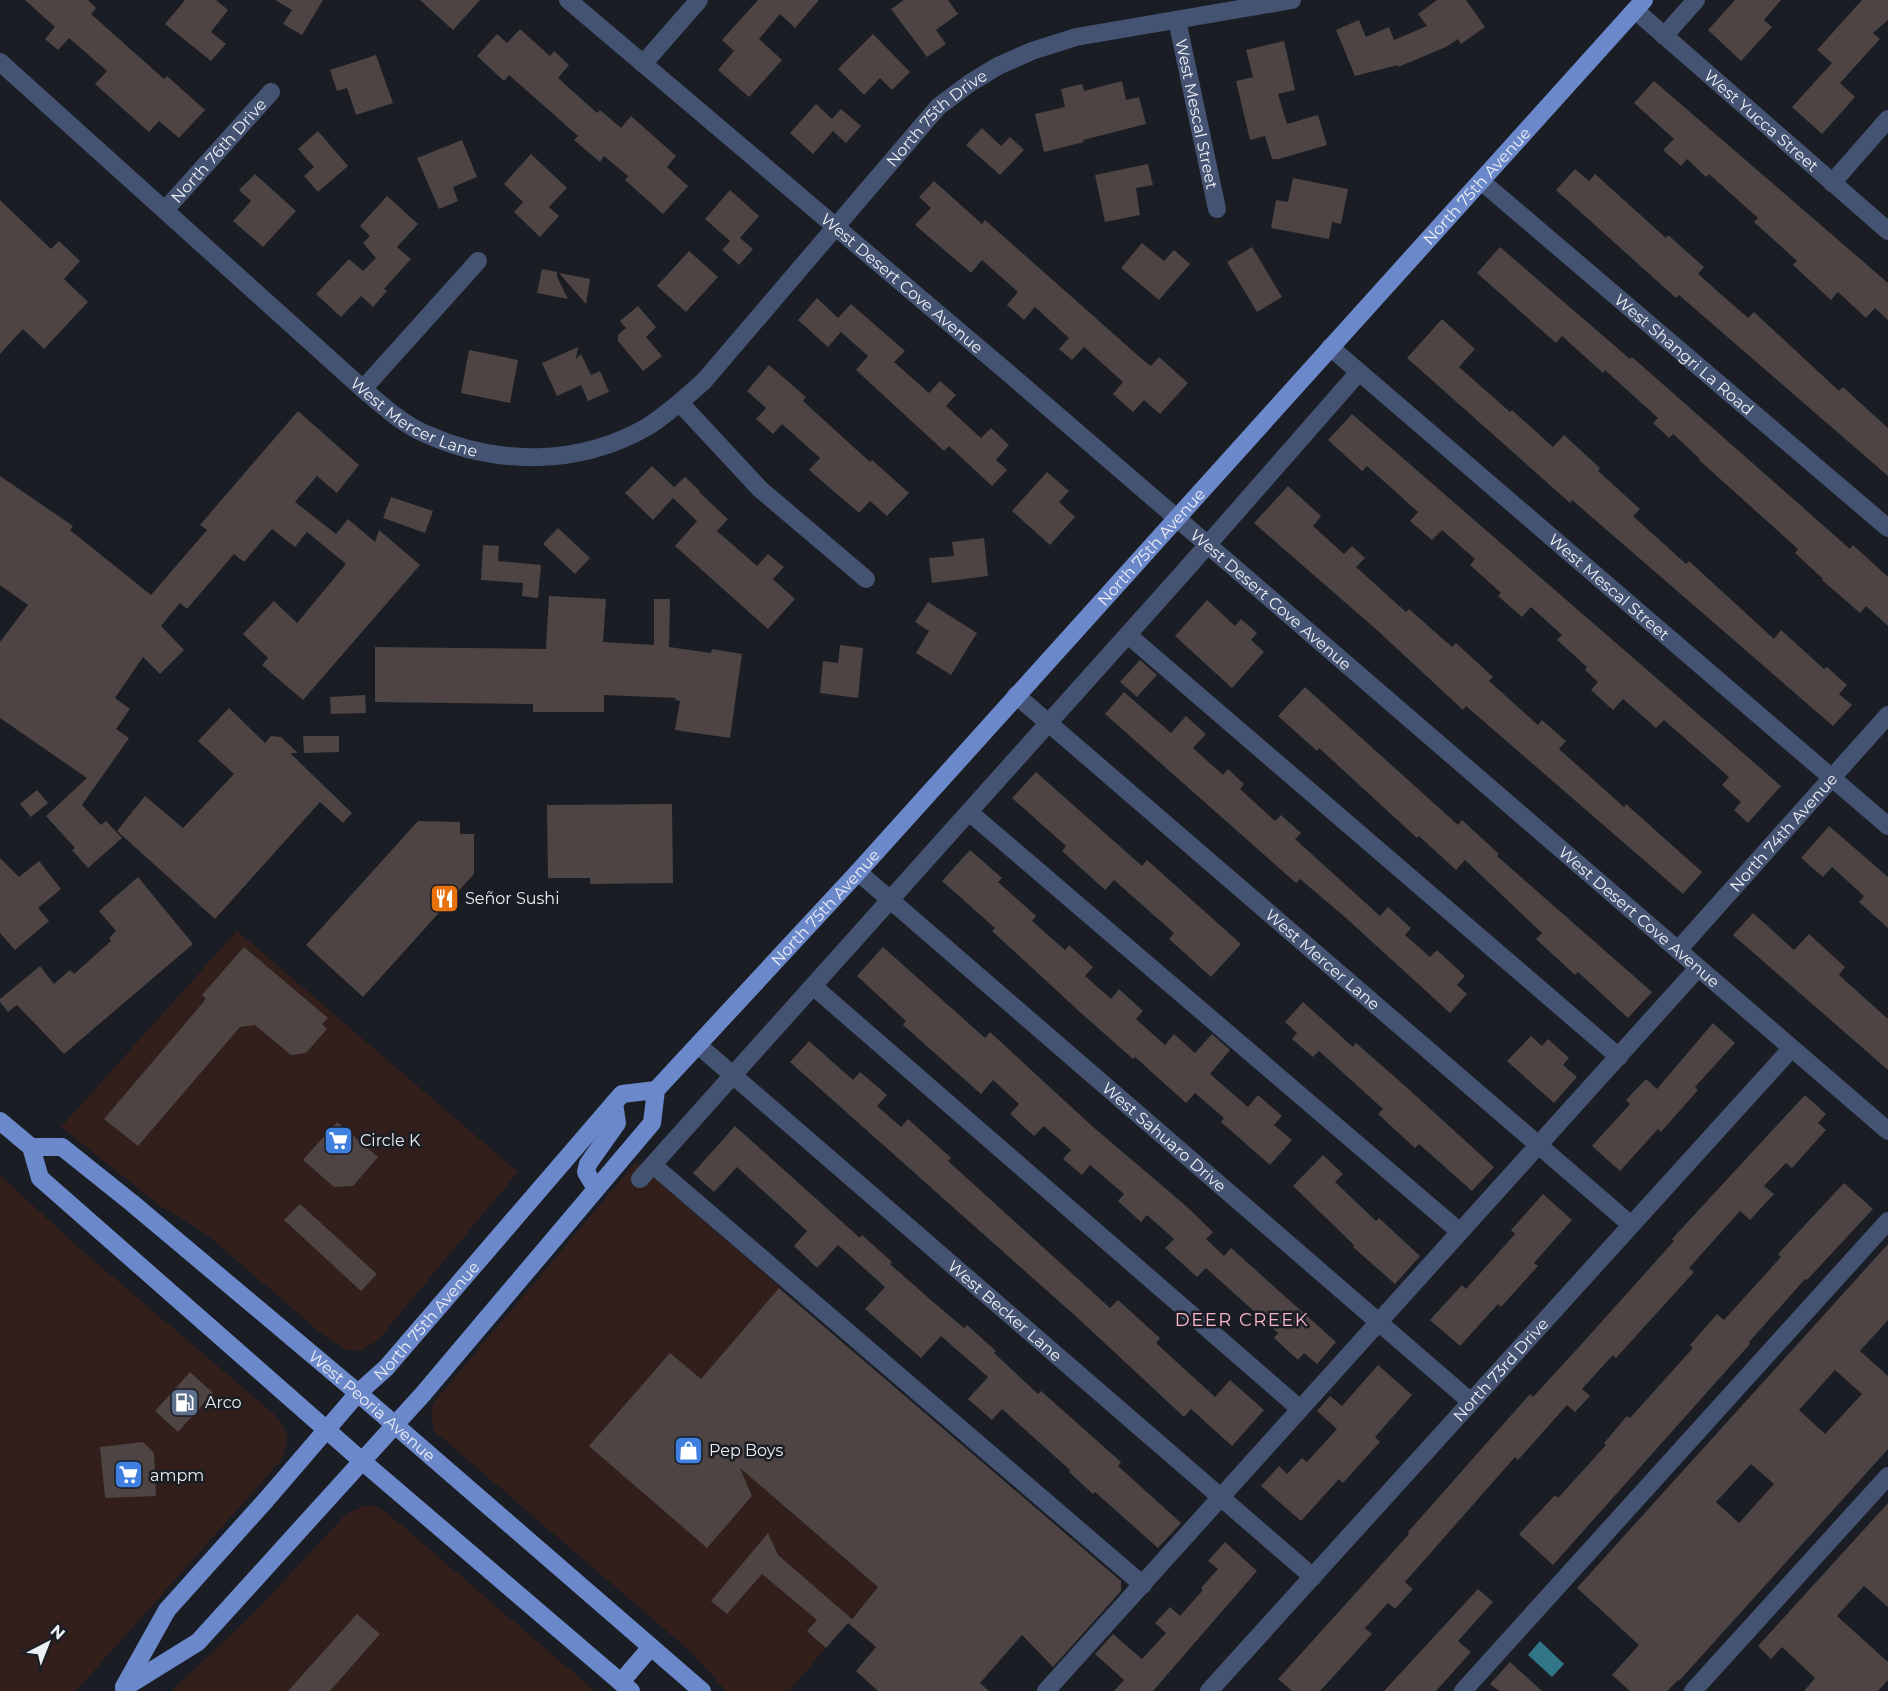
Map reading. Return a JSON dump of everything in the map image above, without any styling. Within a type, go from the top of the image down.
[{"type":"main road","name":"North 75th Avenue","points":[[123,1690],[198,1642],[395,1425],[652,1123],[656,1090],[858,872],[1639,5]]},
{"type":"main road","name":"North 75th Avenue","points":[[123,1690],[167,1610],[358,1393],[386,1368],[614,1103],[622,1094],[656,1090]]},
{"type":"main road","points":[[596,1187],[586,1172],[588,1164],[617,1123],[614,1103]]},
{"type":"main road","points":[[0,1121],[31,1147],[40,1178],[362,1461],[626,1687],[651,1647]]},
{"type":"main road","name":"West Peoria Avenue","points":[[31,1147],[62,1147],[191,1251],[702,1691]]},
{"type":"street","name":"West Desert Cove Avenue","points":[[568,0],[1177,518],[1888,1131]]},
{"type":"street","points":[[643,64],[699,0]]},
{"type":"street","name":"North 75th Drive","points":[[680,403],[704,381],[938,107],[970,83],[998,66],[1065,40],[1292,0]]},
{"type":"street","points":[[1664,36],[1696,0]]},
{"type":"street","name":"West Yucca Street","points":[[1639,5],[1664,36],[1888,231]]},
{"type":"street","name":"West Mescal Street","points":[[1177,20],[1217,209]]},
{"type":"street","name":"West Mercer Lane","points":[[0,62],[363,389],[398,417],[425,434],[464,448],[505,457],[534,458],[566,455],[599,448],[625,439],[680,403]]},
{"type":"street","name":"North 76th Drive","points":[[165,210],[271,92]]},
{"type":"street","points":[[1832,183],[1888,118]]},
{"type":"street","name":"West Shangri La Road","points":[[1481,181],[1888,528]]},
{"type":"street","points":[[363,389],[478,261]]},
{"type":"street","name":"West Mescal Street","points":[[1330,347],[1888,826]]},
{"type":"street","points":[[640,1179],[1128,635],[1359,372]]},
{"type":"street","points":[[680,403],[760,489],[866,579]]},
{"type":"street","points":[[1128,635],[1619,1057]]},
{"type":"street","name":"West Mercer Lane","points":[[1016,695],[1630,1224]]},
{"type":"street","name":"North 74th Avenue","points":[[1678,951],[1888,715]]},
{"type":"street","points":[[969,812],[1460,1232]]},
{"type":"street","name":"West Sahuaro Drive","points":[[858,872],[1471,1402]]},
{"type":"street","points":[[1046,1691],[1698,968]]},
{"type":"street","points":[[813,986],[1300,1409]]},
{"type":"street","name":"West Becker Lane","points":[[698,1045],[1313,1577]]},
{"type":"street","name":"North 73rd Drive","points":[[1209,1691],[1791,1048]]},
{"type":"street","points":[[653,1165],[1143,1585]]},
{"type":"street","points":[[1463,1691],[1888,1221]]},
{"type":"street","points":[[1694,1691],[1888,1476]]},
{"type":"shaded area","points":[[237,931],[518,1172],[378,1340],[361,1351],[347,1350],[328,1339],[206,1234],[159,1205],[61,1127]]},
{"type":"shaded area","points":[[636,1162],[780,1287],[701,1379],[800,1464],[772,1496],[878,1587],[789,1691],[726,1691],[690,1651],[434,1431],[431,1412],[433,1403]]},
{"type":"shaded area","points":[[0,1175],[79,1248],[275,1415],[288,1438],[283,1457],[277,1465],[76,1691],[0,1691]]},
{"type":"shaded area","points":[[364,1506],[375,1506],[385,1511],[595,1691],[171,1691],[255,1612],[346,1514]]},
{"type":"water","points":[[1540,1641],[1564,1664],[1552,1677],[1528,1655]]},
{"type":"building","points":[[25,0],[88,0],[96,8],[91,14],[164,79],[167,76],[205,110],[179,138],[159,121],[149,132],[95,84],[107,71],[69,38],[58,50],[45,39],[55,27]]},
{"type":"building","points":[[185,0],[216,0],[228,10],[211,32],[226,44],[211,61],[165,24]]},
{"type":"building","points":[[275,0],[323,0],[302,35],[283,24],[292,10]]},
{"type":"building","points":[[420,0],[480,0],[453,30]]},
{"type":"building","points":[[758,0],[819,0],[795,28],[780,14],[759,39],[782,60],[749,97],[718,70],[734,51],[722,40]]},
{"type":"building","points":[[904,0],[948,0],[958,14],[936,30],[946,44],[927,57],[891,9]]},
{"type":"building","points":[[1437,0],[1466,0],[1485,27],[1461,44],[1458,39],[1446,47],[1398,67],[1398,65],[1355,76],[1336,30],[1359,20],[1366,37],[1389,27],[1394,40],[1427,26],[1418,14]]},
{"type":"building","points":[[1735,0],[1781,0],[1764,20],[1772,27],[1741,61],[1708,30]]},
{"type":"building","points":[[1862,0],[1888,0],[1888,20],[1873,33],[1880,39],[1840,83],[1855,97],[1822,134],[1792,107],[1832,63],[1817,50]]},
{"type":"building","points":[[520,29],[550,56],[554,51],[569,65],[558,78],[597,113],[600,110],[621,128],[631,116],[676,156],[667,167],[688,186],[663,214],[625,180],[628,176],[604,156],[600,162],[574,140],[578,136],[509,75],[504,81],[477,56],[497,34],[507,43]]},
{"type":"building","points":[[873,34],[910,72],[892,90],[880,78],[864,95],[838,69]]},
{"type":"building","points":[[1284,41],[1295,90],[1278,94],[1287,124],[1318,115],[1327,145],[1272,159],[1265,136],[1250,140],[1236,81],[1253,77],[1246,50]]},
{"type":"building","points":[[376,55],[393,103],[356,115],[347,88],[337,91],[330,70]]},
{"type":"building","points":[[1122,81],[1126,100],[1139,97],[1146,124],[1044,152],[1035,114],[1065,107],[1061,89],[1082,84],[1084,91]]},
{"type":"building","points":[[1654,81],[1888,283],[1888,320],[1875,308],[1866,318],[1838,292],[1831,300],[1793,265],[1797,261],[1754,222],[1758,218],[1709,174],[1706,177],[1687,159],[1681,166],[1663,150],[1674,139],[1634,103]]},
{"type":"building","points":[[816,104],[832,119],[841,109],[861,126],[846,143],[833,131],[813,154],[790,133]]},
{"type":"building","points":[[982,128],[1001,146],[1010,137],[1024,150],[1000,175],[966,145]]},
{"type":"building","points":[[318,131],[348,166],[318,192],[304,176],[314,167],[298,149]]},
{"type":"building","points":[[462,140],[477,177],[453,187],[458,201],[439,209],[417,158]]},
{"type":"building","points":[[531,154],[567,188],[549,207],[559,216],[540,237],[514,212],[523,202],[504,184]]},
{"type":"building","points":[[1148,164],[1153,185],[1136,188],[1140,215],[1105,222],[1095,175]]},
{"type":"building","points":[[1575,169],[1589,181],[1595,174],[1666,238],[1668,235],[1704,267],[1698,274],[1748,318],[1754,312],[1839,391],[1843,387],[1888,428],[1888,476],[1679,295],[1676,298],[1556,190]]},
{"type":"building","points":[[255,174],[296,211],[263,247],[233,221],[251,201],[239,190]]},
{"type":"building","points":[[1293,178],[1348,189],[1341,224],[1332,222],[1329,239],[1271,228],[1276,200],[1288,202]]},
{"type":"building","points":[[934,181],[982,224],[985,220],[1143,360],[1151,366],[1159,357],[1188,383],[1160,414],[1144,400],[1133,412],[1113,394],[1123,382],[1084,347],[1072,360],[1059,349],[1069,338],[1035,307],[1024,320],[1007,305],[1018,292],[982,260],[971,273],[915,225],[931,208],[919,197]]},
{"type":"building","points":[[730,190],[759,216],[740,238],[753,249],[739,265],[722,250],[730,241],[705,219]]},
{"type":"building","points":[[387,196],[418,224],[397,247],[411,259],[384,289],[387,291],[373,307],[361,296],[341,317],[316,294],[349,259],[363,271],[376,258],[363,243],[370,236],[360,226]]},
{"type":"building","points":[[0,200],[51,249],[59,241],[80,261],[64,279],[88,302],[44,349],[23,329],[0,354]]},
{"type":"building","points":[[1142,243],[1164,261],[1174,250],[1190,264],[1159,300],[1121,268]]},
{"type":"building","points":[[1252,247],[1282,297],[1257,312],[1227,262]]},
{"type":"building","points":[[1500,247],[1630,359],[1632,357],[1850,549],[1853,545],[1888,577],[1888,626],[1866,606],[1860,613],[1822,580],[1795,553],[1798,549],[1673,434],[1669,438],[1653,423],[1658,418],[1605,370],[1603,373],[1562,336],[1556,343],[1477,273]]},
{"type":"building","points":[[689,251],[718,277],[686,312],[657,286]]},
{"type":"building","points":[[542,269],[557,272],[557,277],[568,299],[537,293]]},
{"type":"building","points":[[559,273],[590,279],[586,304]]},
{"type":"building","points":[[817,298],[838,318],[851,304],[905,351],[894,362],[929,393],[940,381],[956,395],[946,406],[981,438],[991,428],[1009,445],[996,460],[1007,470],[992,486],[949,446],[944,451],[856,370],[868,356],[841,332],[828,347],[798,320]]},
{"type":"building","points":[[638,306],[656,327],[646,337],[662,356],[643,371],[618,341],[618,335],[626,328],[620,321]]},
{"type":"building","points":[[1442,319],[1475,349],[1459,367],[1553,447],[1564,435],[1600,468],[1598,471],[1640,509],[1633,516],[1686,564],[1689,561],[1774,639],[1781,630],[1824,669],[1827,667],[1847,685],[1839,694],[1852,705],[1833,726],[1572,500],[1570,503],[1407,358]]},
{"type":"building","points":[[578,347],[576,359],[581,354],[591,375],[600,371],[609,392],[588,401],[581,385],[557,396],[542,363]]},
{"type":"building","points":[[469,350],[518,360],[510,403],[461,393]]},
{"type":"building","points":[[769,365],[806,397],[803,401],[870,462],[872,460],[909,493],[887,516],[870,501],[859,513],[809,470],[820,458],[782,424],[773,434],[756,419],[766,408],[747,391]]},
{"type":"building","points":[[298,411],[359,465],[337,493],[317,476],[295,502],[336,534],[348,519],[375,542],[379,530],[420,565],[303,700],[262,665],[268,658],[243,634],[274,601],[297,623],[346,564],[307,532],[295,547],[272,529],[244,562],[234,554],[187,609],[180,603],[161,626],[184,650],[160,674],[143,657],[115,698],[130,709],[116,729],[129,738],[82,805],[101,825],[106,821],[122,838],[88,868],[72,850],[75,848],[46,816],[87,778],[0,718],[0,642],[28,605],[0,585],[0,476],[73,526],[70,530],[151,595],[207,530],[200,525]]},
{"type":"building","points":[[1352,414],[1781,786],[1748,823],[1734,810],[1741,802],[1722,785],[1729,777],[1664,720],[1656,728],[1623,699],[1613,710],[1591,690],[1598,682],[1585,670],[1587,667],[1557,640],[1562,635],[1531,607],[1522,617],[1498,596],[1501,593],[1470,565],[1475,559],[1442,530],[1432,540],[1410,521],[1418,512],[1367,466],[1362,471],[1328,440]]},
{"type":"building","points":[[652,466],[674,487],[685,477],[700,491],[728,519],[717,531],[757,566],[768,554],[784,567],[773,579],[795,599],[768,629],[675,546],[697,521],[673,498],[653,520],[625,493]]},
{"type":"building","points":[[1047,472],[1069,491],[1059,502],[1075,517],[1050,545],[1012,511]]},
{"type":"building","points":[[1288,486],[1321,516],[1313,526],[1344,554],[1352,546],[1365,558],[1356,567],[1406,612],[1409,609],[1452,647],[1456,643],[1493,677],[1489,681],[1538,725],[1542,720],[1566,741],[1559,749],[1624,807],[1626,804],[1702,872],[1683,894],[1466,706],[1463,710],[1378,631],[1254,523]]},
{"type":"building","points":[[391,497],[433,511],[425,533],[383,518]]},
{"type":"building","points":[[558,528],[590,558],[575,574],[543,544]]},
{"type":"building","points":[[984,538],[988,576],[932,583],[929,558],[954,556],[952,542]]},
{"type":"building","points":[[483,545],[499,546],[498,561],[541,565],[538,598],[522,596],[523,583],[481,580]]},
{"type":"building","points":[[549,596],[606,599],[603,642],[654,645],[654,599],[670,599],[669,647],[711,653],[712,649],[742,654],[730,738],[675,730],[680,701],[675,700],[676,698],[604,695],[604,712],[533,712],[533,704],[375,702],[375,647],[546,649]]},
{"type":"building","points":[[1207,600],[1235,626],[1241,619],[1257,633],[1251,640],[1264,652],[1232,688],[1175,636]]},
{"type":"building","points":[[928,602],[977,633],[951,675],[916,653],[929,631],[915,622]]},
{"type":"building","points":[[840,645],[863,648],[858,698],[820,693],[823,661],[838,663]]},
{"type":"building","points":[[1140,660],[1157,675],[1137,697],[1120,682]]},
{"type":"building","points":[[1305,687],[1458,825],[1462,820],[1499,854],[1497,856],[1652,992],[1628,1018],[1578,972],[1575,975],[1536,939],[1542,933],[1465,860],[1456,870],[1419,836],[1417,838],[1319,748],[1317,751],[1278,716]]},
{"type":"building","points":[[1124,692],[1171,733],[1186,716],[1206,734],[1193,748],[1223,775],[1228,769],[1244,784],[1240,789],[1275,821],[1281,815],[1301,833],[1295,839],[1380,916],[1388,907],[1411,928],[1405,935],[1430,957],[1437,950],[1465,976],[1457,985],[1467,994],[1450,1013],[1346,918],[1300,879],[1296,883],[1105,714]]},
{"type":"building","points":[[365,695],[366,713],[331,714],[330,697]]},
{"type":"building","points":[[229,708],[265,743],[271,736],[281,737],[298,753],[290,753],[352,813],[343,823],[320,802],[215,919],[117,831],[145,796],[183,828],[234,774],[198,741]]},
{"type":"building","points":[[303,736],[339,736],[339,752],[304,753]]},
{"type":"building","points":[[1036,772],[1142,866],[1147,860],[1241,944],[1211,977],[1169,939],[1174,933],[1114,880],[1105,890],[1062,851],[1066,846],[1012,798]]},
{"type":"building","points":[[37,790],[48,803],[31,817],[20,804]]},
{"type":"building","points":[[672,804],[673,883],[590,884],[590,878],[548,878],[547,805]]},
{"type":"building","points":[[418,821],[460,822],[460,834],[474,834],[474,874],[363,997],[306,945]]},
{"type":"building","points":[[1829,826],[1888,877],[1888,928],[1859,902],[1864,896],[1832,867],[1823,877],[1801,858]]},
{"type":"building","points":[[970,850],[1002,878],[998,882],[1036,916],[1032,921],[1065,950],[1069,945],[1093,967],[1085,976],[1111,999],[1119,989],[1143,1011],[1136,1019],[1165,1045],[1174,1034],[1195,1053],[1212,1034],[1230,1050],[1210,1074],[1248,1107],[1258,1095],[1282,1116],[1274,1125],[1292,1140],[1270,1165],[1221,1122],[1224,1118],[1195,1093],[1186,1103],[1135,1057],[1133,1059],[992,931],[995,928],[942,881]]},
{"type":"building","points":[[0,858],[19,877],[39,861],[61,889],[38,908],[49,921],[15,950],[0,933]]},
{"type":"building","points":[[138,877],[193,944],[64,1054],[17,1005],[8,1012],[0,999],[40,966],[54,984],[70,970],[74,974],[111,941],[109,938],[116,931],[99,911]]},
{"type":"building","points":[[1753,913],[1794,950],[1809,934],[1845,967],[1839,975],[1888,1019],[1888,1070],[1733,935]]},
{"type":"building","points":[[244,947],[328,1018],[322,1024],[327,1029],[306,1053],[291,1055],[255,1025],[240,1027],[138,1146],[104,1119],[206,999],[202,995]]},
{"type":"building","points":[[883,947],[985,1038],[990,1032],[1092,1126],[1186,1206],[1213,1232],[1206,1239],[1224,1256],[1231,1248],[1336,1342],[1317,1364],[1304,1353],[1298,1360],[1274,1338],[1278,1333],[1206,1268],[1197,1277],[1165,1248],[1174,1239],[1147,1215],[1141,1222],[1118,1201],[1124,1194],[1090,1165],[1082,1175],[1063,1159],[1071,1150],[1044,1126],[1034,1136],[1010,1114],[1019,1104],[993,1080],[981,1094],[903,1025],[906,1021],[857,976]]},
{"type":"building","points":[[1303,1002],[1353,1047],[1356,1043],[1494,1167],[1472,1191],[1419,1144],[1415,1148],[1378,1114],[1383,1109],[1319,1051],[1313,1057],[1292,1039],[1297,1033],[1285,1022]]},
{"type":"building","points":[[1713,1023],[1735,1043],[1695,1087],[1698,1090],[1661,1132],[1658,1129],[1620,1171],[1592,1146],[1630,1104],[1626,1100],[1646,1079],[1657,1089]]},
{"type":"building","points":[[1531,1036],[1542,1046],[1548,1039],[1569,1058],[1563,1065],[1577,1077],[1554,1103],[1507,1061]]},
{"type":"building","points":[[809,1041],[853,1080],[860,1072],[887,1095],[877,1106],[901,1127],[908,1119],[951,1158],[948,1161],[1110,1308],[1118,1300],[1160,1338],[1156,1343],[1215,1397],[1230,1380],[1264,1410],[1232,1446],[1191,1409],[1184,1417],[1081,1321],[790,1062]]},
{"type":"building","points":[[1805,1095],[1826,1114],[1818,1123],[1826,1130],[1792,1168],[1786,1163],[1764,1186],[1774,1194],[1750,1220],[1740,1211],[1689,1268],[1694,1272],[1616,1358],[1613,1355],[1582,1389],[1590,1396],[1575,1412],[1567,1405],[1518,1460],[1515,1457],[1405,1582],[1413,1589],[1395,1609],[1388,1603],[1365,1628],[1372,1634],[1320,1691],[1292,1691],[1278,1679],[1409,1534],[1408,1532],[1530,1394],[1533,1397],[1674,1241],[1672,1239]]},
{"type":"building","name":"Circle K","points":[[337,1122],[378,1157],[353,1186],[334,1187],[303,1160]]},
{"type":"building","points":[[735,1126],[860,1238],[862,1235],[892,1262],[890,1264],[932,1301],[964,1328],[967,1325],[1038,1394],[1041,1391],[1121,1462],[1118,1466],[1181,1523],[1158,1548],[1095,1492],[1093,1494],[1069,1472],[1070,1470],[1002,1409],[992,1420],[968,1399],[988,1377],[941,1336],[921,1358],[865,1309],[885,1287],[838,1245],[817,1268],[794,1246],[807,1231],[737,1167],[714,1192],[693,1173]]},
{"type":"building","points":[[1323,1155],[1343,1174],[1335,1182],[1376,1221],[1379,1218],[1420,1256],[1395,1284],[1353,1247],[1354,1245],[1293,1186]]},
{"type":"building","points":[[1844,1183],[1873,1209],[1807,1280],[1805,1279],[1553,1565],[1519,1534],[1555,1495],[1558,1498],[1606,1445],[1604,1443],[1627,1416],[1630,1418],[1693,1348],[1690,1345],[1717,1314],[1724,1320],[1781,1257],[1778,1254]]},
{"type":"building","points":[[1543,1194],[1572,1220],[1534,1263],[1538,1266],[1501,1307],[1498,1304],[1460,1346],[1430,1320],[1462,1285],[1466,1289],[1515,1234],[1511,1230]]},
{"type":"building","points":[[300,1204],[377,1274],[361,1291],[284,1220]]},
{"type":"building","points":[[1888,1244],[1888,1320],[1860,1351],[1888,1376],[1888,1449],[1679,1681],[1667,1691],[1630,1691],[1612,1675],[1639,1645],[1577,1588]],"holes":[[[1835,1370],[1862,1394],[1825,1434],[1799,1410]],[[1751,1464],[1774,1484],[1739,1523],[1716,1502]]]},
{"type":"building","points":[[779,1288],[1121,1581],[1121,1591],[1053,1667],[1022,1635],[980,1683],[989,1691],[878,1691],[856,1671],[876,1647],[848,1623],[826,1648],[807,1631],[817,1620],[762,1574],[727,1614],[711,1601],[768,1533],[778,1555],[852,1619],[878,1587],[740,1468],[752,1496],[707,1548],[589,1446],[670,1353],[701,1379]]},
{"type":"building","points":[[1378,1365],[1412,1395],[1375,1437],[1380,1442],[1343,1483],[1339,1479],[1301,1521],[1261,1486],[1279,1466],[1287,1474],[1302,1458],[1307,1462],[1337,1429],[1317,1411],[1330,1396],[1342,1406]]},
{"type":"building","name":"Arco","points":[[190,1372],[213,1393],[178,1432],[155,1411]]},
{"type":"building","name":"ampm","points":[[143,1442],[154,1453],[156,1496],[105,1498],[100,1447]]},
{"type":"building","points":[[1888,1503],[1888,1607],[1864,1586],[1837,1616],[1888,1662],[1888,1680],[1878,1691],[1804,1691],[1815,1678],[1782,1647],[1771,1659],[1758,1646]]},
{"type":"building","points":[[1225,1542],[1257,1571],[1153,1691],[1114,1691],[1124,1680],[1095,1654],[1113,1634],[1142,1659],[1166,1633],[1155,1623],[1170,1607],[1180,1616],[1203,1590],[1201,1588],[1218,1569],[1208,1561]]},
{"type":"building","points":[[1478,1589],[1493,1602],[1458,1641],[1471,1652],[1436,1691],[1384,1691]]},
{"type":"building","points":[[357,1614],[380,1634],[330,1691],[288,1691]]},
{"type":"building","points":[[1510,1662],[1542,1691],[1499,1691],[1490,1684]]},
{"type":"place","name":"Señor Sushi","points":[[444,898]]},
{"type":"place","name":"Circle K","points":[[339,1140]]},
{"type":"place","name":"Arco","points":[[184,1402]]},
{"type":"place","name":"Pep Boys","points":[[688,1450]]},
{"type":"place","name":"ampm","points":[[129,1475]]},
{"type":"district","name":"DEER CREEK","points":[[1242,1320]]}]
